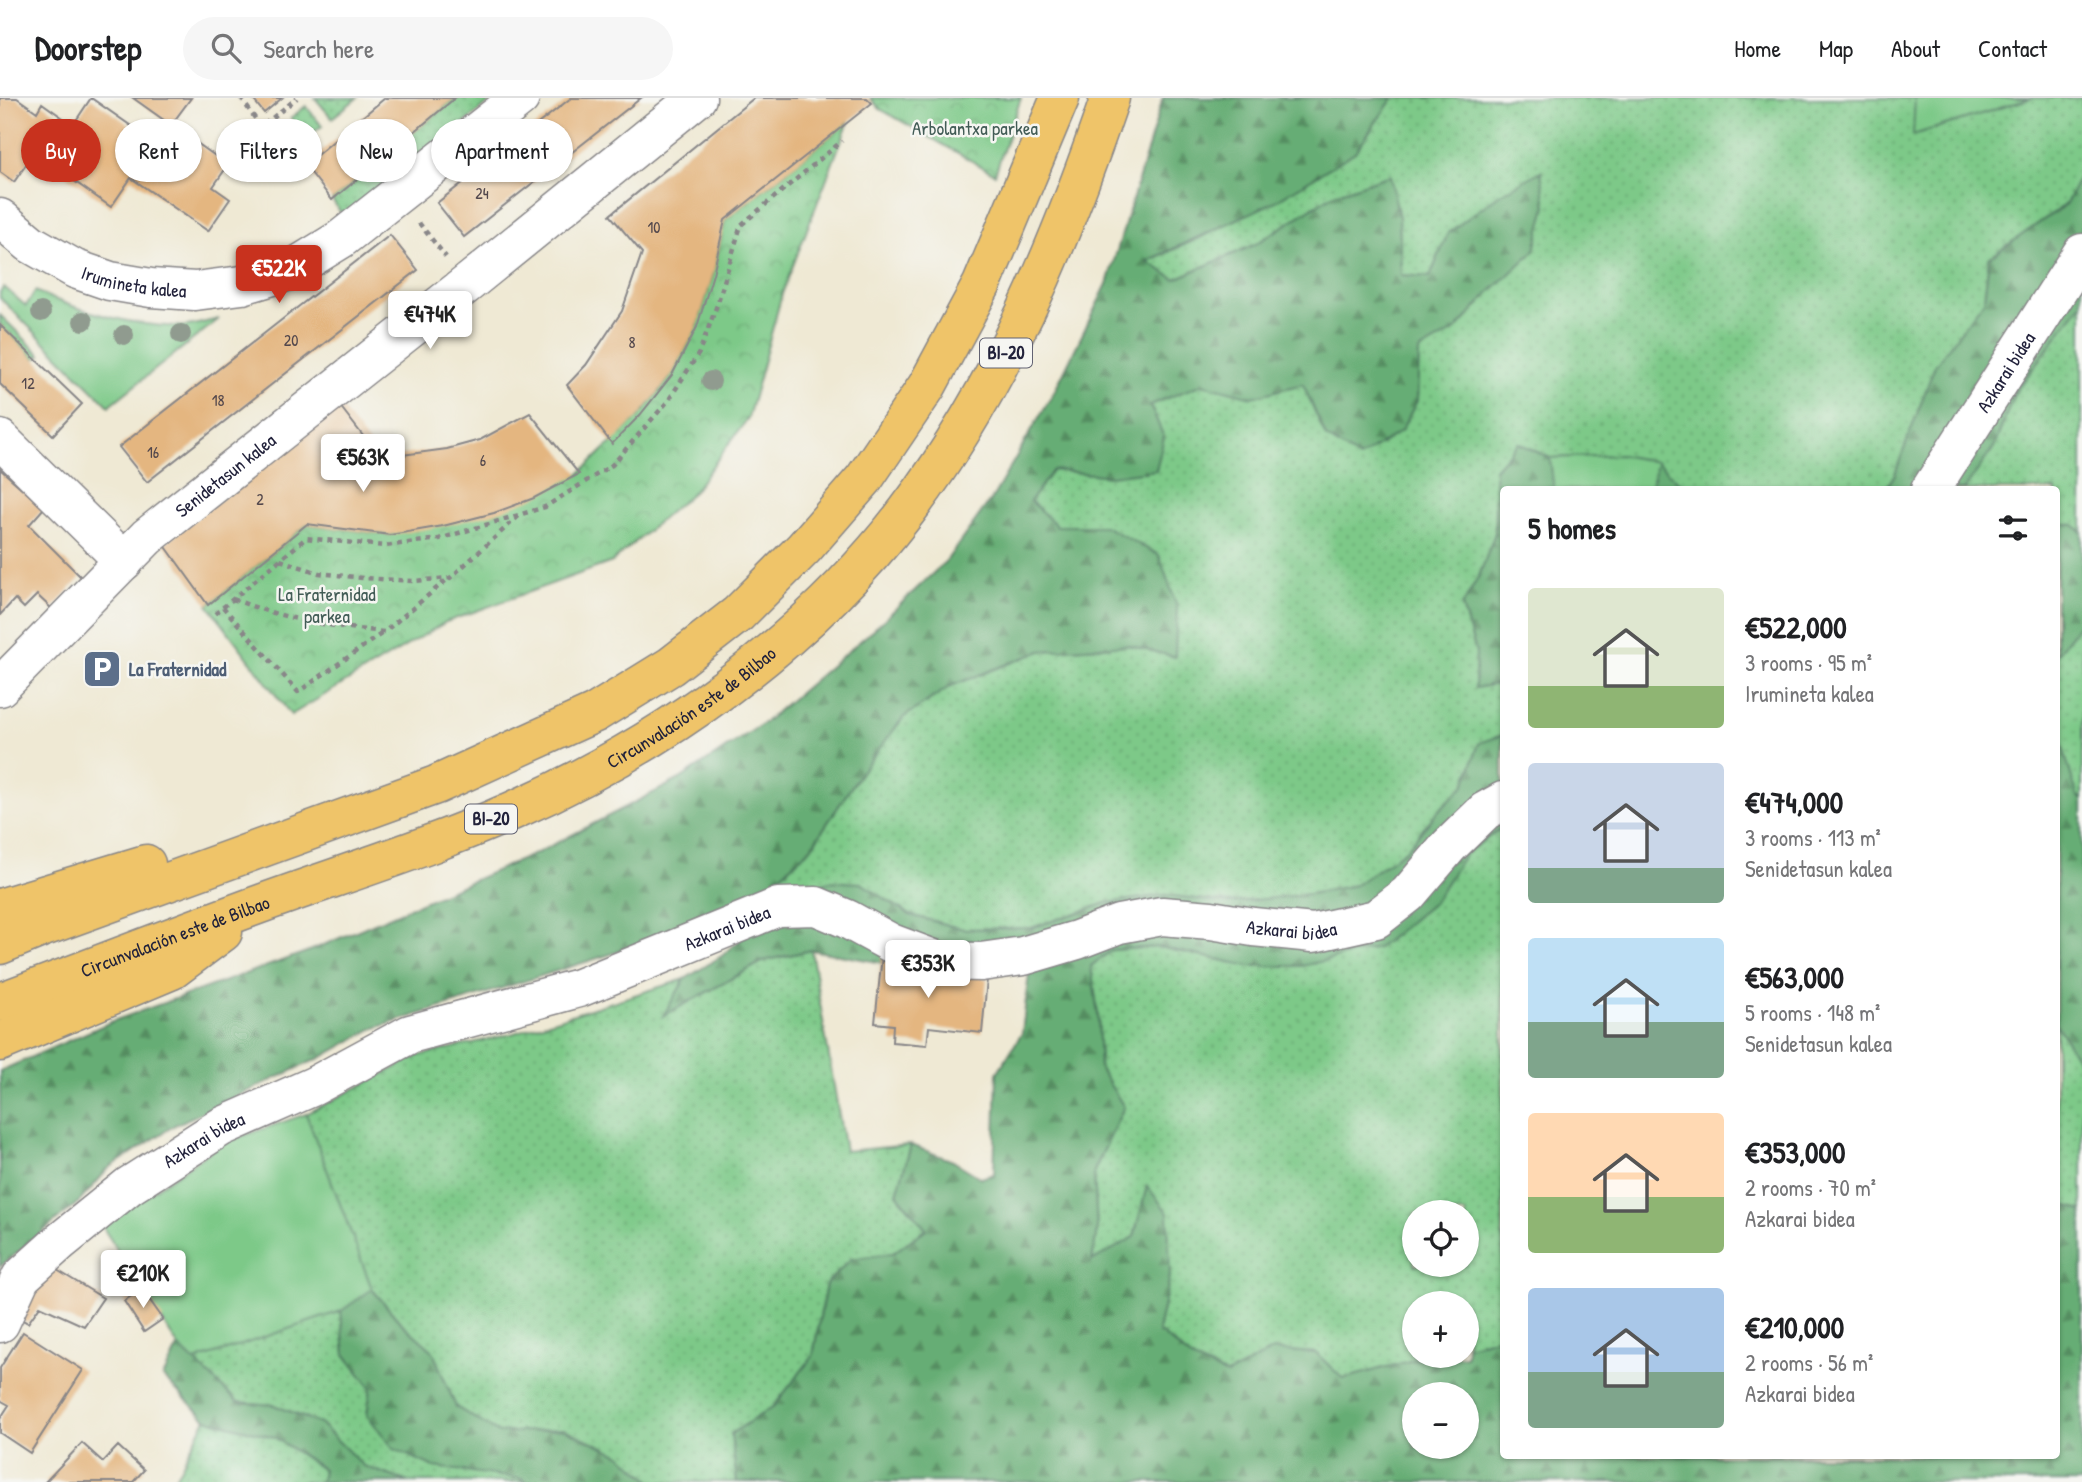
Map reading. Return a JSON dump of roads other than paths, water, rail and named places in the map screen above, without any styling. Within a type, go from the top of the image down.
[{"type":"main road","name":"BI-20","points":[[0,945],[436,785],[595,713],[671,666],[738,614],[804,548],[864,479],[927,386],[982,284],[1060,98]]},
{"type":"main road","name":"Circunvalación este de Bilbao","points":[[0,1002],[510,812],[627,753],[688,715],[738,679],[794,632],[858,569],[907,511],[967,422],[1001,364],[1033,297],[1081,183],[1110,98]]},
{"type":"main road","points":[[0,908],[372,796],[525,745]]},
{"type":"main road","points":[[0,1042],[172,970],[262,904]]},
{"type":"street","name":"Irumineta kalea","points":[[0,218],[31,244],[75,269],[110,281],[150,288],[195,291],[242,285],[289,271],[341,239],[520,98]]},
{"type":"street","name":"Senidetasun kalea","points":[[0,687],[147,537],[697,98]]},
{"type":"street","name":"Azkarai bidea","points":[[1933,486],[2082,253]]},
{"type":"street","points":[[0,439],[124,561]]},
{"type":"street","name":"Azkarai bidea","points":[[0,1323],[21,1277],[129,1186],[220,1127],[314,1086],[410,1034],[579,988],[778,907],[816,906],[891,943],[939,961],[981,962],[1024,956],[1119,924],[1162,916],[1313,933],[1376,919],[1408,894],[1449,846],[1485,811],[1500,803]]},
{"type":"place","name":"La Fraternidad","points":[[102,669]]},
{"type":"park label","name":"Arbolantxa parkea","points":[[975,128]]},
{"type":"park label","name":"La Fraternidad parkea","points":[[327,605]]}]
